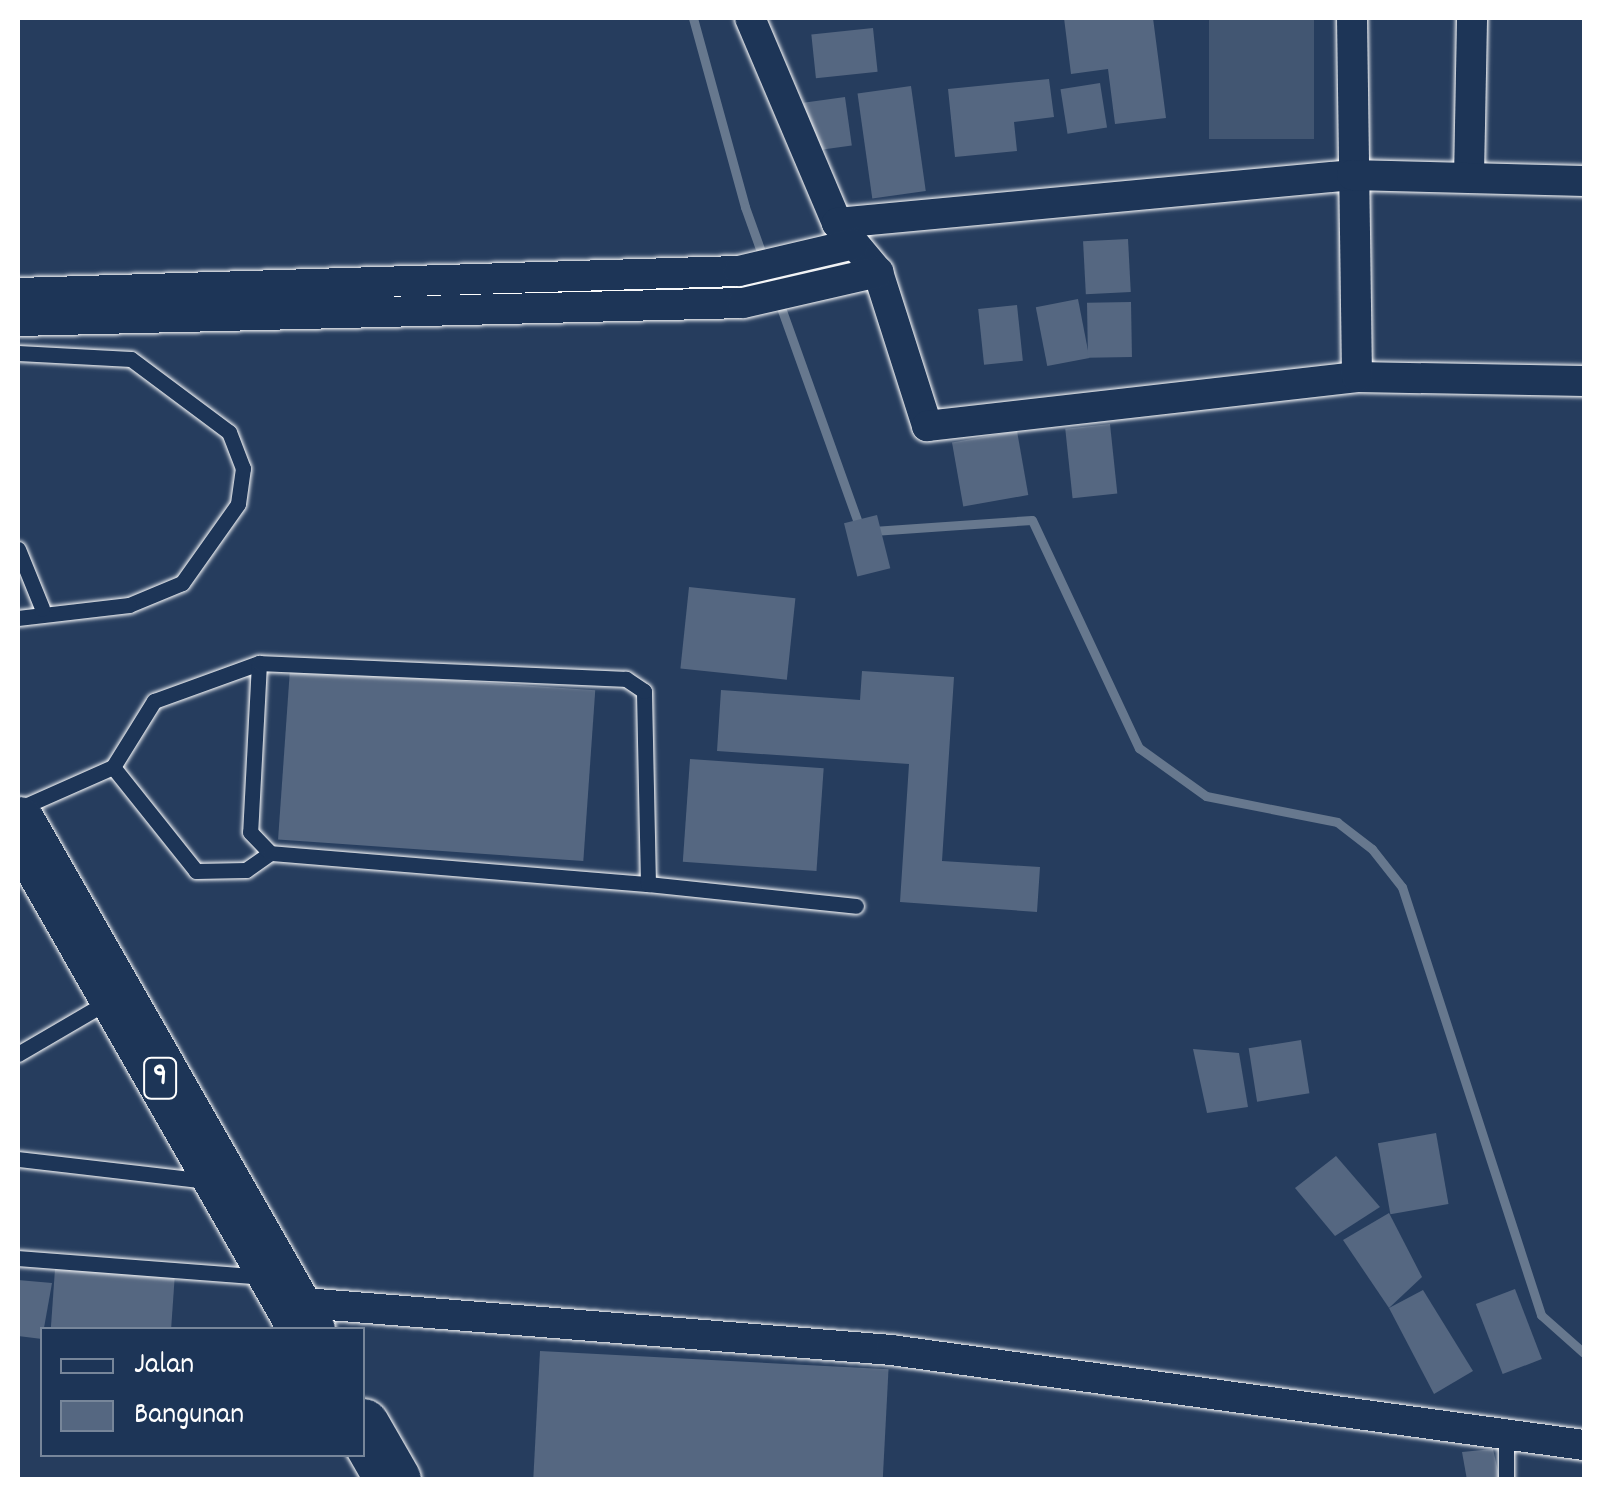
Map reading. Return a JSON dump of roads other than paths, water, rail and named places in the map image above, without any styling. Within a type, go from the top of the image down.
[{"type":"highway","name":"9","points":[[18,824],[218,1182],[292,1303]]},
{"type":"highway","points":[[365,1431],[394,1480]]},
{"type":"street","points":[[755,18],[845,234],[878,272],[916,410],[938,428],[1357,377],[1584,381]]},
{"type":"street","points":[[1352,18],[1357,377]]},
{"type":"street","points":[[1470,178],[1472,18]]},
{"type":"street","points":[[18,293],[740,271],[784,266],[845,234],[1352,175],[1584,181]]},
{"type":"street","points":[[18,321],[742,303],[793,298],[878,272]]},
{"type":"street","points":[[292,1303],[892,1350],[1584,1446]]},
{"type":"lane","points":[[18,353],[131,359],[229,432],[243,468],[238,504],[182,583],[130,604],[42,608],[18,618]]},
{"type":"lane","points":[[18,549],[42,608]]},
{"type":"lane","points":[[258,663],[250,832],[270,853]]},
{"type":"lane","points":[[18,809],[113,768],[154,701],[258,663],[626,679],[644,691],[648,884]]},
{"type":"lane","points":[[113,768],[196,872],[233,873],[270,853],[648,884],[856,906]]},
{"type":"lane","points":[[18,1054],[114,997]]},
{"type":"lane","points":[[18,1160],[218,1182]]},
{"type":"lane","points":[[18,1258],[292,1303]]},
{"type":"lane","points":[[1506,1437],[1506,1480]]},
{"type":"waterway","points":[[693,18],[745,207],[860,528]]},
{"type":"waterway","points":[[873,531],[1032,520],[1139,748],[1206,796],[1337,822],[1372,849],[1402,887],[1541,1315],[1584,1353]]}]
